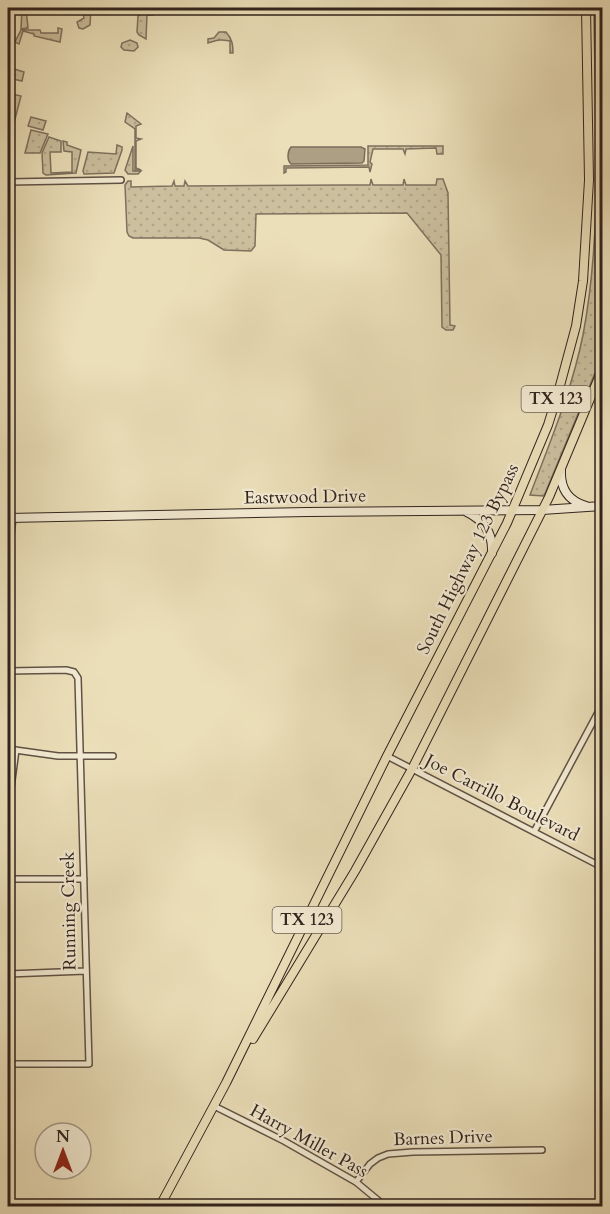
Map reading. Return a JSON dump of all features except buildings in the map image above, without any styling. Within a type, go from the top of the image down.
[{"type":"main road","name":"South Highway 123 Bypass","points":[[160,1206],[226,1083],[387,756],[513,510],[540,446],[558,393],[580,306],[589,180],[588,11]]},
{"type":"main road","name":"South Highway 123 Bypass","points":[[226,1083],[355,872],[412,769],[542,510],[603,370]]},
{"type":"main road","points":[[561,468],[562,483],[566,494],[576,502],[590,507]]},
{"type":"main road","name":"Eastwood Drive","points":[[10,518],[542,510],[603,506]]},
{"type":"main road","points":[[464,510],[487,528],[491,540],[491,554]]},
{"type":"street","points":[[8,182],[121,180]]},
{"type":"street","points":[[8,558],[10,518]]},
{"type":"street","name":"Running Creek","points":[[8,671],[66,670],[74,672],[78,678],[89,1064],[8,1064]]},
{"type":"street","points":[[534,832],[603,705]]},
{"type":"street","points":[[8,749],[58,756],[113,756]]},
{"type":"street","points":[[8,810],[16,750]]},
{"type":"street","name":"Joe Carrillo Boulevard","points":[[387,756],[603,867]]},
{"type":"street","points":[[8,879],[84,879]]},
{"type":"street","points":[[8,974],[86,971]]},
{"type":"street","name":"Harry Miller Pass","points":[[214,1106],[284,1141],[356,1182],[385,1206]]},
{"type":"street","name":"Barnes Drive","points":[[356,1182],[370,1164],[388,1154],[542,1150]]},
{"type":"shaded area","points":[[22,8],[26,8],[28,28],[21,29]]},
{"type":"shaded area","points":[[82,8],[91,9],[90,25],[83,29],[79,28],[77,22],[84,18]]},
{"type":"shaded area","points":[[596,8],[602,8],[602,356],[544,496],[530,495],[573,376],[583,335],[589,295],[596,216],[594,15]]},
{"type":"shaded area","points":[[145,12],[155,12],[153,15],[147,15],[146,39],[137,32],[138,16]]},
{"type":"shaded area","points":[[58,28],[62,29],[60,42],[23,31],[19,44],[15,42],[21,30],[58,33]]},
{"type":"shaded area","points":[[219,32],[226,32],[228,35],[232,42],[233,53],[230,53],[230,41],[219,40],[208,43],[208,39],[214,38]]},
{"type":"shaded area","points":[[130,40],[137,43],[138,47],[134,51],[124,50],[121,47],[122,43]]},
{"type":"shaded area","points":[[8,67],[24,72],[22,81],[8,78]]},
{"type":"shaded area","points":[[8,93],[21,96],[14,123],[8,121]]},
{"type":"shaded area","points":[[127,113],[141,124],[136,126],[136,138],[141,139],[136,141],[136,168],[141,170],[135,170],[135,129],[125,122]]},
{"type":"shaded area","points":[[31,117],[46,121],[43,130],[28,126]]},
{"type":"shaded area","points":[[31,130],[48,134],[40,153],[25,153]]},
{"type":"shaded area","points":[[49,137],[61,141],[61,152],[50,152],[51,173],[72,172],[72,152],[64,151],[63,141],[81,150],[76,173],[46,175],[43,173],[42,153]]},
{"type":"shaded area","points":[[117,145],[122,147],[122,150],[114,173],[84,174],[88,152],[116,154]]},
{"type":"shaded area","points":[[133,146],[133,171],[141,171],[138,174],[128,174],[125,170]]},
{"type":"shaded area","points":[[368,146],[443,146],[443,154],[437,154],[436,148],[406,149],[405,154],[403,149],[373,149],[370,172],[369,167],[286,168],[284,173],[284,166],[368,165]]},
{"type":"shaded area","points":[[291,147],[361,147],[365,149],[364,161],[362,163],[291,164],[288,156]]},
{"type":"shaded area","points":[[371,179],[373,185],[403,185],[404,179],[406,185],[436,185],[437,179],[443,179],[448,193],[450,325],[455,326],[453,330],[446,330],[442,327],[441,255],[407,213],[256,214],[255,246],[251,251],[224,250],[208,240],[199,238],[133,238],[127,232],[125,185],[128,181],[131,181],[131,187],[172,186],[174,181],[175,186],[184,186],[185,181],[188,186],[370,185]]}]
